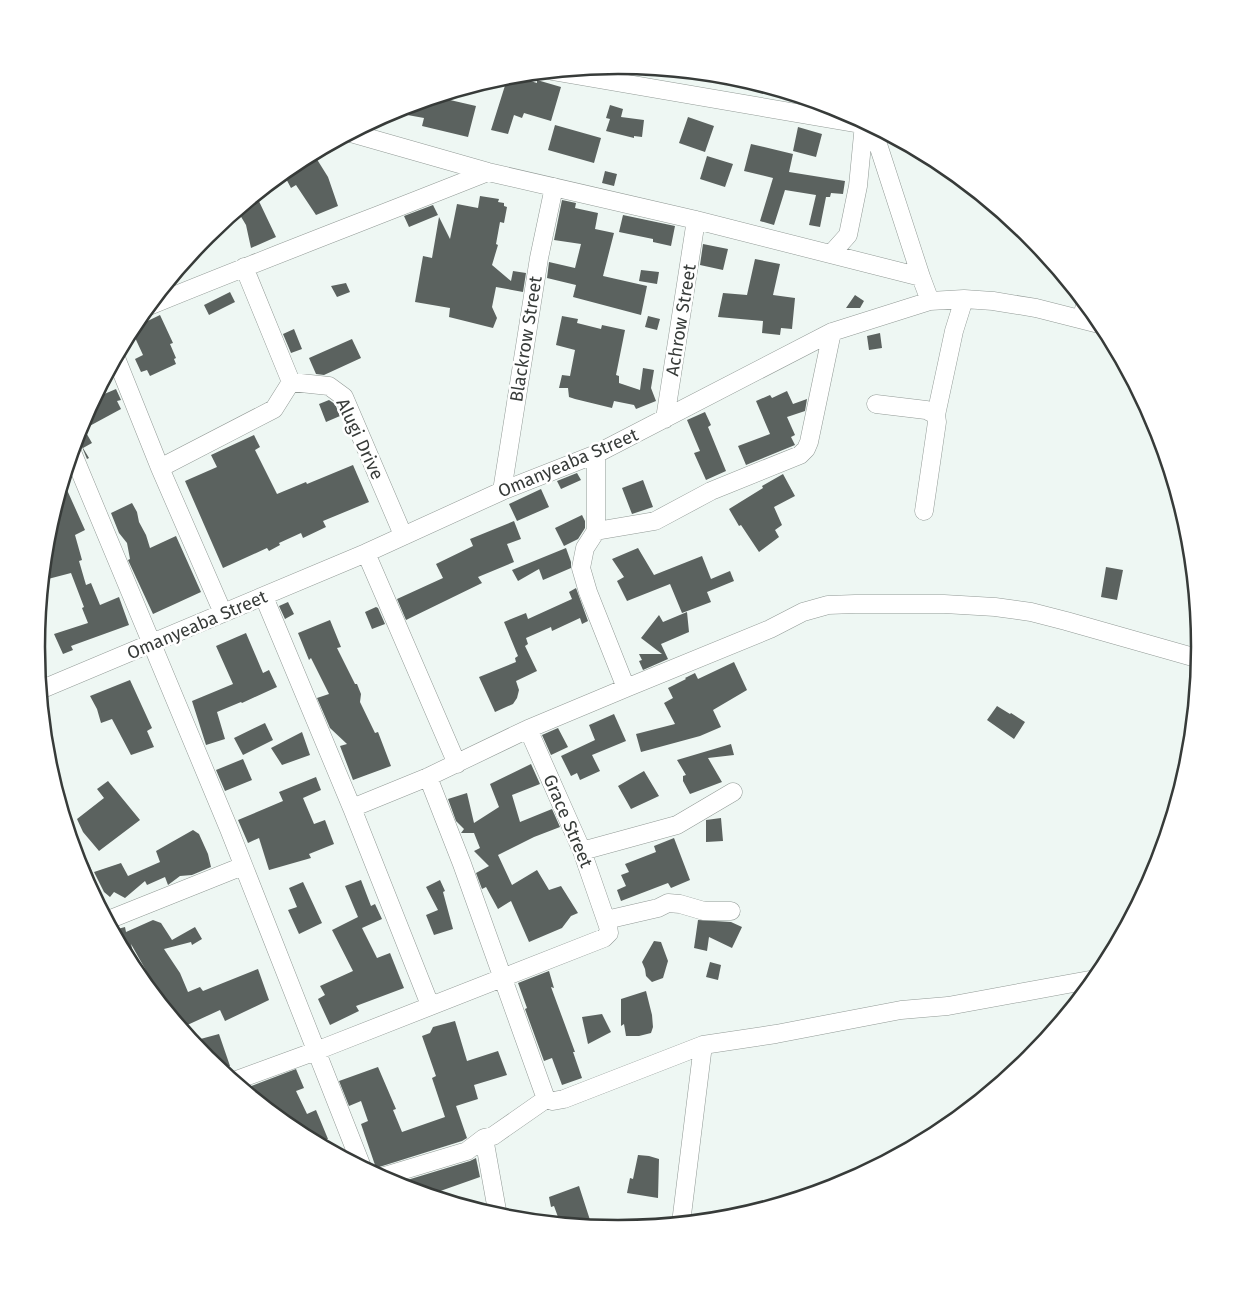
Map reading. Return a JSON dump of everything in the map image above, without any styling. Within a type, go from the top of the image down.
[{"type":"street","points":[[577,75],[847,121]]},
{"type":"street","points":[[831,254],[848,235],[868,131]]},
{"type":"street","points":[[872,133],[930,301]]},
{"type":"street","points":[[360,136],[488,172],[696,220],[921,277]]},
{"type":"street","points":[[162,301],[488,172]]},
{"type":"street","name":"Blackrow Street","points":[[502,491],[539,258],[554,186]]},
{"type":"street","name":"Achrow Street","points":[[665,419],[696,220]]},
{"type":"street","points":[[160,468],[274,410],[291,382],[244,267]]},
{"type":"street","points":[[924,512],[937,422],[936,415],[954,331],[964,299]]},
{"type":"street","name":"Omanyeaba Street","points":[[46,687],[264,597],[502,491],[596,454],[832,332],[930,301],[964,299],[993,301],[1028,307],[1083,311]]},
{"type":"street","points":[[596,531],[655,521],[711,491],[800,455],[806,449],[809,442],[832,332]]},
{"type":"street","points":[[119,366],[160,468],[223,613]]},
{"type":"street","name":"Alugi Drive","points":[[291,382],[329,386],[344,397],[403,536]]},
{"type":"street","points":[[876,404],[926,410],[936,415]]},
{"type":"street","points":[[596,454],[596,531],[585,548],[581,568],[588,592],[626,688]]},
{"type":"street","points":[[76,461],[229,829],[358,1158]]},
{"type":"street","points":[[366,553],[457,764]]},
{"type":"street","points":[[264,597],[352,808],[430,1005]]},
{"type":"street","points":[[352,808],[457,764],[528,729],[770,629],[803,612],[828,606],[855,604],[944,604],[995,607],[1030,612],[1192,657]]},
{"type":"street","name":"Grace Street","points":[[528,729],[582,851],[606,920]]},
{"type":"street","points":[[428,777],[462,864],[546,1099]]},
{"type":"street","points":[[582,851],[677,824],[733,792]]},
{"type":"street","points":[[113,918],[243,866]]},
{"type":"street","points":[[241,1079],[604,938],[609,933],[606,920],[668,904],[680,904],[704,911],[731,911]]},
{"type":"street","points":[[546,1099],[553,1101],[564,1099],[703,1045],[776,1034],[901,1010],[948,1006],[1084,981]]},
{"type":"street","points":[[682,1217],[703,1045]]},
{"type":"street","points":[[392,1174],[467,1151],[484,1138],[492,1136],[546,1099]]},
{"type":"street","points":[[484,1138],[496,1207]]},
{"type":"building","points":[[537,80],[561,87],[551,121],[524,113],[522,118],[514,115],[508,134],[491,130],[505,85],[529,81],[537,83]]},
{"type":"building","points":[[448,100],[476,106],[468,137],[422,126],[424,118],[405,115]]},
{"type":"building","points":[[610,105],[623,109],[621,117],[644,120],[642,137],[634,136],[634,138],[606,131],[610,119],[606,118]]},
{"type":"building","points":[[688,117],[714,126],[705,152],[679,143]]},
{"type":"building","points":[[555,125],[601,138],[594,163],[548,150]]},
{"type":"building","points":[[798,127],[822,134],[816,157],[793,151]]},
{"type":"building","points":[[751,144],[793,154],[789,172],[845,181],[843,194],[831,193],[830,197],[826,197],[820,227],[809,225],[816,195],[785,190],[774,225],[760,221],[773,178],[744,171]]},
{"type":"building","points":[[707,156],[733,164],[725,187],[700,179]]},
{"type":"building","points":[[317,159],[328,177],[338,206],[316,215],[296,185],[291,188],[287,180]]},
{"type":"building","points":[[605,171],[617,174],[614,186],[602,183]]},
{"type":"building","points":[[480,196],[499,199],[498,202],[504,203],[504,206],[507,207],[504,223],[500,222],[496,244],[498,245],[492,265],[511,281],[513,271],[526,273],[523,292],[496,287],[492,307],[497,318],[493,328],[449,317],[450,308],[415,302],[423,256],[432,258],[439,217],[450,239],[457,204],[478,208]]},
{"type":"building","points":[[562,200],[576,203],[575,208],[598,213],[595,229],[614,233],[603,276],[647,286],[641,315],[573,297],[576,285],[547,278],[549,262],[575,268],[581,244],[554,240]]},
{"type":"building","points":[[259,201],[276,237],[251,248],[246,225],[240,216]]},
{"type":"building","points":[[433,205],[438,215],[409,227],[404,216]]},
{"type":"building","points":[[623,215],[675,226],[671,246],[653,242],[653,239],[619,232]]},
{"type":"building","points":[[703,244],[728,249],[723,270],[700,265]]},
{"type":"building","points":[[755,259],[780,264],[773,295],[795,298],[792,329],[781,328],[780,335],[762,333],[763,321],[718,317],[723,293],[747,295]]},
{"type":"building","points":[[641,270],[659,272],[657,284],[639,281]]},
{"type":"building","points":[[346,283],[350,292],[337,297],[331,286]]},
{"type":"building","points":[[230,292],[235,302],[209,315],[204,305]]},
{"type":"building","points":[[855,295],[864,301],[860,308],[846,308]]},
{"type":"building","points":[[160,315],[173,343],[170,344],[176,358],[174,359],[176,364],[150,376],[147,370],[141,372],[135,359],[143,355],[135,339],[147,321]]},
{"type":"building","points":[[562,316],[578,319],[577,323],[601,329],[602,325],[625,330],[616,375],[619,376],[619,383],[640,390],[643,368],[654,370],[651,388],[656,401],[636,409],[634,405],[614,401],[612,408],[569,397],[568,388],[559,388],[562,375],[570,376],[575,350],[556,345]]},
{"type":"building","points":[[648,316],[660,319],[657,330],[645,327]]},
{"type":"building","points":[[294,329],[302,349],[291,353],[283,334]]},
{"type":"building","points":[[880,333],[882,348],[869,350],[867,336]]},
{"type":"building","points":[[352,339],[361,358],[324,375],[316,374],[309,358]]},
{"type":"building","points":[[116,389],[121,400],[117,401],[121,409],[90,426],[103,394]]},
{"type":"building","points":[[787,391],[793,404],[807,399],[805,411],[787,417],[795,435],[791,437],[795,445],[746,465],[738,446],[770,434],[756,401],[770,395],[772,398]]},
{"type":"building","points":[[329,400],[335,404],[340,416],[326,422],[319,404]]},
{"type":"building","points":[[705,412],[711,425],[708,427],[726,471],[706,480],[694,453],[700,451],[687,420]]},
{"type":"building","points":[[87,434],[92,443],[83,448],[89,458],[87,459],[82,447]]},
{"type":"building","points":[[254,435],[260,447],[255,450],[277,494],[353,465],[369,502],[323,521],[326,527],[303,538],[301,533],[279,543],[280,545],[269,551],[267,548],[223,568],[185,481],[217,467],[211,455]]},
{"type":"building","points":[[577,473],[581,480],[561,489],[557,481]]},
{"type":"building","points":[[783,474],[795,496],[774,507],[782,525],[775,530],[779,537],[759,552],[741,525],[739,526],[729,509]]},
{"type":"building","points":[[643,480],[653,507],[632,514],[622,488]]},
{"type":"building","points":[[541,489],[549,507],[517,521],[509,504]]},
{"type":"building","points":[[67,491],[85,530],[75,535],[82,560],[79,561],[86,585],[91,583],[100,605],[119,597],[129,625],[71,646],[73,650],[63,654],[54,634],[88,623],[71,573],[49,579],[56,535]]},
{"type":"building","points":[[132,503],[150,548],[176,536],[201,592],[153,614],[128,560],[130,559],[127,543],[119,533],[111,513]]},
{"type":"building","points":[[582,515],[585,521],[585,528],[578,539],[564,546],[555,528]]},
{"type":"building","points":[[514,521],[521,539],[507,544],[514,562],[478,577],[482,583],[406,620],[397,599],[443,578],[436,564],[473,546],[470,539]]},
{"type":"building","points":[[566,548],[571,568],[543,580],[539,569],[518,581],[512,570]]},
{"type":"building","points":[[638,548],[654,575],[702,556],[711,579],[730,571],[734,581],[707,592],[711,602],[682,613],[670,584],[627,601],[617,581],[624,577],[612,559]]},
{"type":"building","points":[[1106,567],[1123,570],[1117,600],[1101,597]]},
{"type":"building","points":[[576,588],[588,621],[582,624],[580,618],[552,631],[551,627],[526,638],[528,644],[525,646],[537,671],[516,681],[519,690],[513,704],[495,712],[479,677],[516,662],[515,658],[518,656],[504,622],[526,613],[528,619],[572,599],[569,592]]},
{"type":"building","points":[[288,602],[294,614],[285,619],[279,606]]},
{"type":"building","points":[[376,607],[385,624],[372,629],[365,612]]},
{"type":"building","points":[[687,612],[689,632],[661,644],[668,659],[643,670],[639,661],[642,660],[639,654],[662,654],[641,638],[659,615],[663,622]]},
{"type":"building","points":[[330,620],[341,647],[337,648],[355,684],[357,684],[361,694],[360,702],[375,733],[378,732],[391,766],[353,780],[340,746],[347,744],[330,728],[317,698],[329,694],[311,658],[309,660],[298,633]]},
{"type":"building","points":[[246,633],[263,673],[269,670],[277,687],[217,712],[225,739],[206,745],[192,701],[233,684],[216,646]]},
{"type":"building","points":[[734,662],[747,690],[713,710],[721,727],[700,736],[641,752],[636,734],[675,724],[664,703],[673,698],[668,688],[695,673],[698,679]]},
{"type":"building","points":[[130,680],[152,728],[147,731],[154,747],[131,755],[112,719],[101,723],[97,709],[90,696]]},
{"type":"building","points":[[997,706],[1025,722],[1014,739],[987,720]]},
{"type":"building","points":[[614,714],[626,741],[592,755],[600,771],[580,780],[577,773],[571,776],[561,756],[595,740],[589,725]]},
{"type":"building","points":[[265,723],[273,740],[243,755],[234,738]]},
{"type":"building","points":[[558,728],[568,747],[551,755],[542,735]]},
{"type":"building","points":[[302,732],[310,755],[282,765],[271,748]]},
{"type":"building","points":[[731,744],[734,755],[708,758],[722,782],[690,794],[683,781],[683,776],[686,775],[677,760]]},
{"type":"building","points":[[243,759],[252,780],[225,791],[216,770]]},
{"type":"building","points":[[531,764],[540,784],[512,795],[520,822],[552,809],[560,827],[534,837],[498,855],[512,885],[537,870],[549,890],[561,886],[578,913],[571,916],[562,928],[529,942],[511,901],[498,909],[486,887],[482,889],[476,873],[489,866],[474,851],[480,848],[474,833],[461,833],[464,829],[456,821],[448,799],[467,793],[474,823],[499,807],[490,784]]},
{"type":"building","points":[[644,771],[659,796],[631,809],[618,786]]},
{"type":"building","points":[[316,777],[321,790],[303,798],[314,824],[325,820],[334,844],[309,854],[311,858],[269,870],[259,838],[248,843],[238,820],[283,801],[279,792]]},
{"type":"building","points":[[108,781],[140,820],[99,851],[83,832],[77,819],[104,798],[97,789]]},
{"type":"building","points":[[721,818],[723,841],[706,842],[706,820]]},
{"type":"building","points":[[193,830],[199,834],[208,854],[211,867],[192,875],[180,876],[168,885],[165,877],[147,885],[145,881],[125,898],[114,892],[110,897],[104,892],[94,872],[121,863],[128,876],[160,862],[156,851]]},
{"type":"building","points":[[674,838],[690,880],[671,888],[668,883],[621,901],[617,890],[626,886],[621,875],[629,872],[625,864],[656,852],[654,846]]},
{"type":"building","points":[[361,880],[371,906],[375,904],[382,919],[362,928],[377,958],[390,953],[404,988],[356,1006],[359,1011],[330,1025],[318,999],[325,995],[320,986],[353,971],[332,930],[358,917],[345,886]]},
{"type":"building","points":[[440,880],[445,891],[443,892],[453,929],[434,935],[426,915],[438,910],[426,887]]},
{"type":"building","points":[[303,882],[322,923],[299,934],[288,910],[297,907],[289,888]]},
{"type":"building","points":[[153,920],[161,923],[172,940],[195,927],[202,939],[192,945],[191,942],[164,949],[180,973],[188,992],[200,987],[203,991],[258,969],[269,1000],[225,1021],[220,1010],[187,1025],[149,975],[131,944],[133,951],[119,929],[125,927],[126,932]]},
{"type":"building","points":[[698,920],[731,922],[742,927],[732,948],[709,937],[707,951],[694,948]]},
{"type":"building","points":[[654,941],[661,942],[668,961],[663,978],[652,982],[646,976],[642,962]]},
{"type":"building","points":[[710,962],[721,965],[718,980],[706,977]]},
{"type":"building","points":[[549,971],[554,988],[551,987],[575,1052],[573,1052],[582,1078],[562,1085],[552,1058],[544,1061],[525,1009],[527,1008],[518,983]]},
{"type":"building","points":[[646,991],[652,1015],[653,1027],[651,1033],[639,1036],[626,1036],[624,1024],[621,1026],[621,999]]},
{"type":"building","points":[[602,1014],[611,1032],[588,1044],[582,1017]]},
{"type":"building","points":[[455,1021],[467,1061],[498,1051],[507,1075],[474,1085],[478,1099],[456,1106],[467,1138],[378,1167],[375,1166],[361,1124],[368,1121],[361,1101],[349,1106],[339,1081],[378,1067],[396,1109],[393,1110],[402,1132],[445,1117],[432,1078],[436,1076],[422,1036],[430,1033],[433,1027]]},
{"type":"building","points":[[219,1034],[230,1066],[228,1067],[200,1039]]},
{"type":"building","points":[[296,1069],[304,1088],[296,1091],[307,1114],[316,1110],[328,1139],[325,1140],[300,1124],[250,1086]]},
{"type":"building","points":[[638,1155],[659,1159],[658,1198],[627,1193],[630,1178],[633,1179]]},
{"type":"building","points":[[476,1158],[480,1177],[439,1192],[407,1180]]},
{"type":"building","points":[[579,1186],[590,1219],[558,1217],[554,1206],[551,1207],[549,1197]]}]
